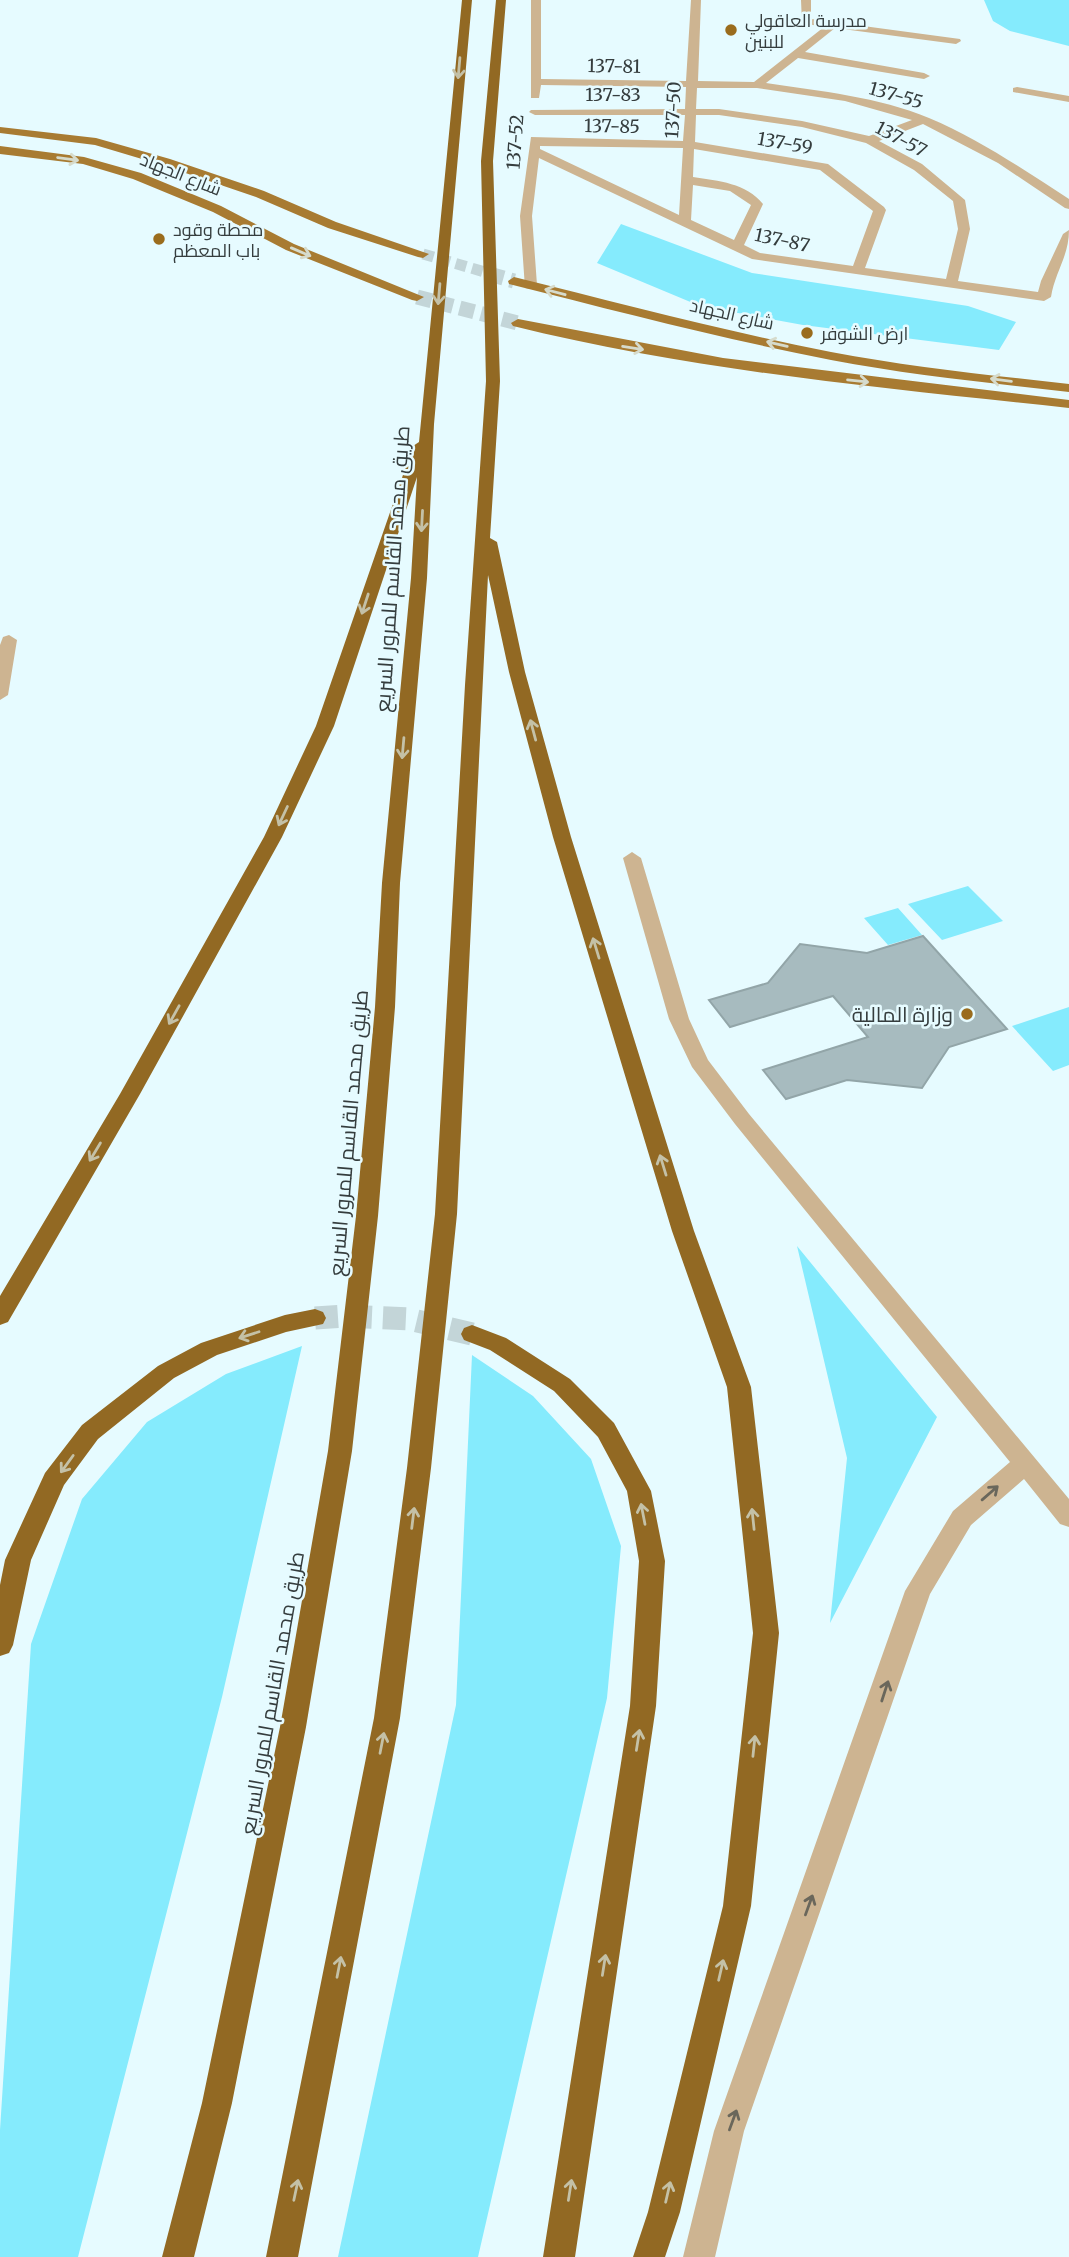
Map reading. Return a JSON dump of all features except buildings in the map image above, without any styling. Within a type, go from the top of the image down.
[{"type":"highway","name":"طريق محمد القاسم للمرور السريع","points":[[178,2257],[217,2103],[293,1727],[340,1451],[377,1104],[391,883],[419,578],[427,424],[467,0]]},
{"type":"highway","points":[[282,2257],[387,1718],[419,1468],[446,1214],[472,685],[494,381],[487,161],[501,0]]},
{"type":"highway","points":[[0,1316],[130,1094],[273,837],[325,726],[427,424]]},
{"type":"highway","points":[[485,521],[517,672],[562,837],[683,1231],[739,1387],[766,1633],[737,1906],[664,2211],[649,2257]]},
{"type":"highway","points":[[0,1646],[19,1560],[54,1480],[90,1432],[166,1372],[209,1349],[285,1324],[315,1318]]},
{"type":"highway","points":[[472,1334],[498,1344],[562,1385],[606,1430],[639,1491],[652,1561],[643,1706],[559,2257]]},
{"type":"main road","name":"شارع الجهاد","points":[[0,130],[96,142],[260,194],[332,225],[423,254]]},
{"type":"main road","name":"شارع الجهاد","points":[[0,150],[84,161],[137,176],[217,209],[290,247],[417,297]]},
{"type":"main road","points":[[217,209],[236,211],[253,208],[263,202],[260,194]]},
{"type":"main road","name":"شارع الجهاد","points":[[514,281],[846,359],[942,374],[1069,388]]},
{"type":"main road","points":[[518,323],[624,346],[818,376],[1069,404]]},
{"type":"main road","points":[[708,359],[696,348],[695,343],[706,336],[724,332]]},
{"type":"street","name":"137-52","points":[[530,285],[526,216],[534,146],[536,0]]},
{"type":"street","name":"137-50","points":[[685,222],[696,0]]},
{"type":"street","points":[[806,0],[806,21],[956,41]]},
{"type":"street","points":[[757,86],[834,24]]},
{"type":"street","points":[[796,54],[924,76]]},
{"type":"street","name":"137-81","points":[[536,82],[692,84]]},
{"type":"street","name":"137-55","points":[[692,84],[757,86],[846,98],[924,120],[1002,160],[1069,205]]},
{"type":"street","points":[[1017,90],[1069,99]]},
{"type":"street","name":"137-83","points":[[535,112],[691,112]]},
{"type":"street","name":"137-57","points":[[691,112],[719,112],[802,124],[870,140],[918,167],[959,200],[964,229],[951,284]]},
{"type":"street","points":[[870,140],[924,120]]},
{"type":"street","name":"137-85","points":[[534,146],[689,145]]},
{"type":"street","name":"137-59","points":[[689,145],[824,167],[880,210],[857,271]]},
{"type":"street","name":"137-87","points":[[534,146],[757,256],[1044,298],[1047,281],[1069,234]]},
{"type":"street","points":[[687,180],[738,190],[757,204],[737,247]]},
{"type":"street","points":[[0,695],[9,640]]},
{"type":"street","points":[[632,858],[679,1019],[699,1062],[742,1119],[1069,1517]]},
{"type":"street","points":[[699,2257],[729,2131],[918,1591],[962,1518],[1024,1465]]},
{"type":"shaded area","points":[[984,0],[1069,0],[1069,46],[1010,31],[993,21]]},
{"type":"shaded area","points":[[621,224],[752,273],[968,306],[1016,322],[999,350],[803,325],[700,306],[597,263]]},
{"type":"shaded area","points":[[968,886],[1003,921],[942,940],[908,904]]},
{"type":"shaded area","points":[[898,908],[922,935],[888,945],[864,918]]},
{"type":"shaded area","points":[[1069,1007],[1069,1065],[1053,1071],[1012,1026]]},
{"type":"shaded area","points":[[797,1246],[937,1417],[830,1623],[847,1458]]},
{"type":"shaded area","points":[[302,1346],[222,1697],[78,2257],[0,2257],[0,2130],[31,1644],[82,1499],[147,1422],[226,1374]]},
{"type":"shaded area","points":[[472,1355],[533,1396],[591,1459],[621,1546],[607,1698],[478,2257],[338,2257],[456,1705]]},
{"type":"tunnel","points":[[423,254],[495,275]]},
{"type":"tunnel","points":[[489,274],[514,281]]},
{"type":"tunnel","points":[[417,297],[518,323]]},
{"type":"tunnel","points":[[315,1318],[344,1316],[409,1319],[472,1334]]},
{"type":"place","name":"مدرسة العاقولي للبنين","points":[[731,30]]},
{"type":"place","name":"محطة وقود باب المعظم","points":[[159,239]]},
{"type":"place","name":"ارض الشوفر","points":[[807,333]]},
{"type":"place","name":"وزارة المالية","points":[[967,1014]]}]
